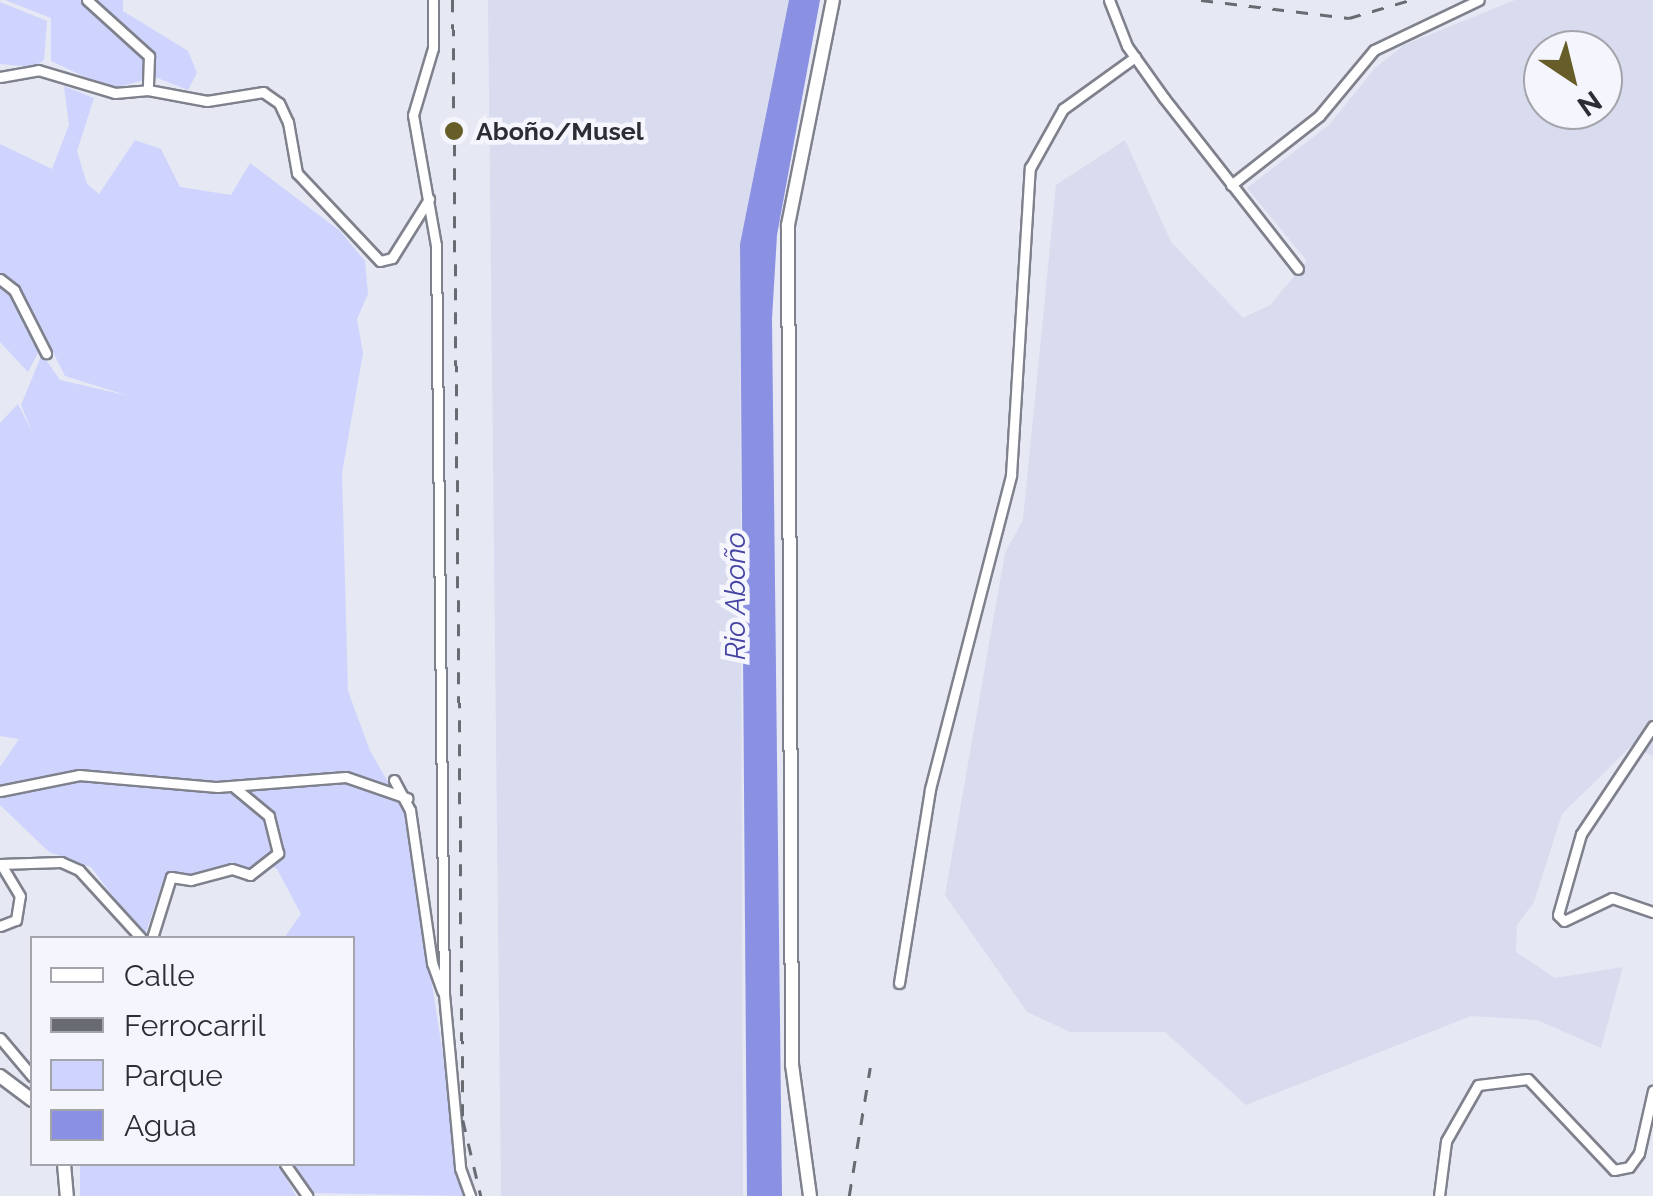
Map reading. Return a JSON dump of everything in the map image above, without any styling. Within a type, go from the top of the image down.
[{"type":"street","points":[[87,0],[148,56],[148,90]]},
{"type":"street","points":[[433,0],[433,48],[413,115],[436,245],[444,994],[460,1168],[470,1196]]},
{"type":"street","points":[[810,1196],[792,1065],[788,244],[833,0]]},
{"type":"street","points":[[1109,0],[1135,57],[1230,186],[1298,269]]},
{"type":"street","points":[[1230,186],[1319,116],[1374,50],[1479,0]]},
{"type":"street","points":[[898,983],[930,789],[1011,475],[1030,168],[1063,109],[1135,57]]},
{"type":"street","points":[[0,76],[38,70],[116,93],[148,90],[207,101],[263,92],[279,103],[297,173],[380,260],[392,258],[429,199]]},
{"type":"street","points":[[0,279],[14,290],[46,353]]},
{"type":"street","points":[[1653,726],[1581,834],[1558,916],[1564,921],[1612,898],[1653,912]]},
{"type":"street","points":[[0,791],[78,774],[234,787],[257,780],[346,777],[407,798]]},
{"type":"street","points":[[394,780],[407,798],[432,963],[444,994]]},
{"type":"street","points":[[153,936],[171,876],[191,880],[232,869],[250,874],[278,853],[269,816],[234,787]]},
{"type":"street","points":[[0,926],[16,920],[20,896],[1,865],[48,861],[79,870],[139,936]]},
{"type":"street","points":[[0,1038],[30,1074]]},
{"type":"street","points":[[0,1076],[30,1098]]},
{"type":"street","points":[[1439,1196],[1446,1141],[1478,1085],[1528,1079],[1614,1170],[1629,1167],[1639,1153],[1653,1091]]},
{"type":"street","points":[[64,1166],[67,1196]]},
{"type":"street","points":[[285,1166],[307,1196]]},
{"type":"shaded area","points":[[488,0],[789,0],[740,244],[743,1196],[501,1196]]},
{"type":"shaded area","points":[[1515,0],[1653,0],[1653,756],[1631,746],[1562,814],[1534,902],[1517,925],[1516,952],[1555,978],[1623,967],[1601,1048],[1537,1020],[1471,1016],[1246,1105],[1165,1032],[1070,1032],[1027,1012],[945,895],[1005,553],[1023,520],[1056,185],[1125,140],[1171,242],[1243,318],[1270,305],[1307,261],[1247,188],[1329,125],[1375,68],[1404,45]]},
{"type":"green space","points":[[5,0],[123,0],[123,11],[188,51],[197,73],[188,90],[155,77],[111,89],[51,61],[51,18]]},
{"type":"green space","points":[[0,2],[47,21],[44,60],[34,67],[0,64]]},
{"type":"green space","points":[[64,86],[94,98],[77,151],[87,184],[99,194],[135,140],[161,149],[180,187],[231,195],[250,163],[340,231],[365,261],[368,294],[357,319],[363,353],[342,473],[348,691],[370,751],[405,811],[465,1196],[310,1193],[295,1166],[355,1166],[355,936],[285,936],[301,914],[277,869],[264,861],[246,872],[222,866],[191,878],[174,872],[162,884],[143,936],[91,867],[49,852],[0,805],[0,767],[19,739],[0,736],[0,423],[18,404],[33,434],[21,405],[42,354],[60,380],[129,396],[65,376],[32,310],[39,351],[28,372],[0,342],[0,144],[52,169],[69,125]]},
{"type":"green space","points":[[80,1166],[277,1166],[296,1196],[80,1196]]},
{"type":"water","points":[[789,0],[820,0],[777,235],[772,319],[782,1196],[747,1196],[740,244]]},
{"type":"railway","points":[[453,0],[463,1120],[481,1196]]},
{"type":"railway","points":[[1201,0],[1349,18],[1410,0]]},
{"type":"railway","points":[[849,1196],[870,1068]]},
{"type":"place","name":"Aboño/Musel","points":[[454,131]]},
{"type":"water label","name":"Rio Aboño","points":[[736,596]]}]
